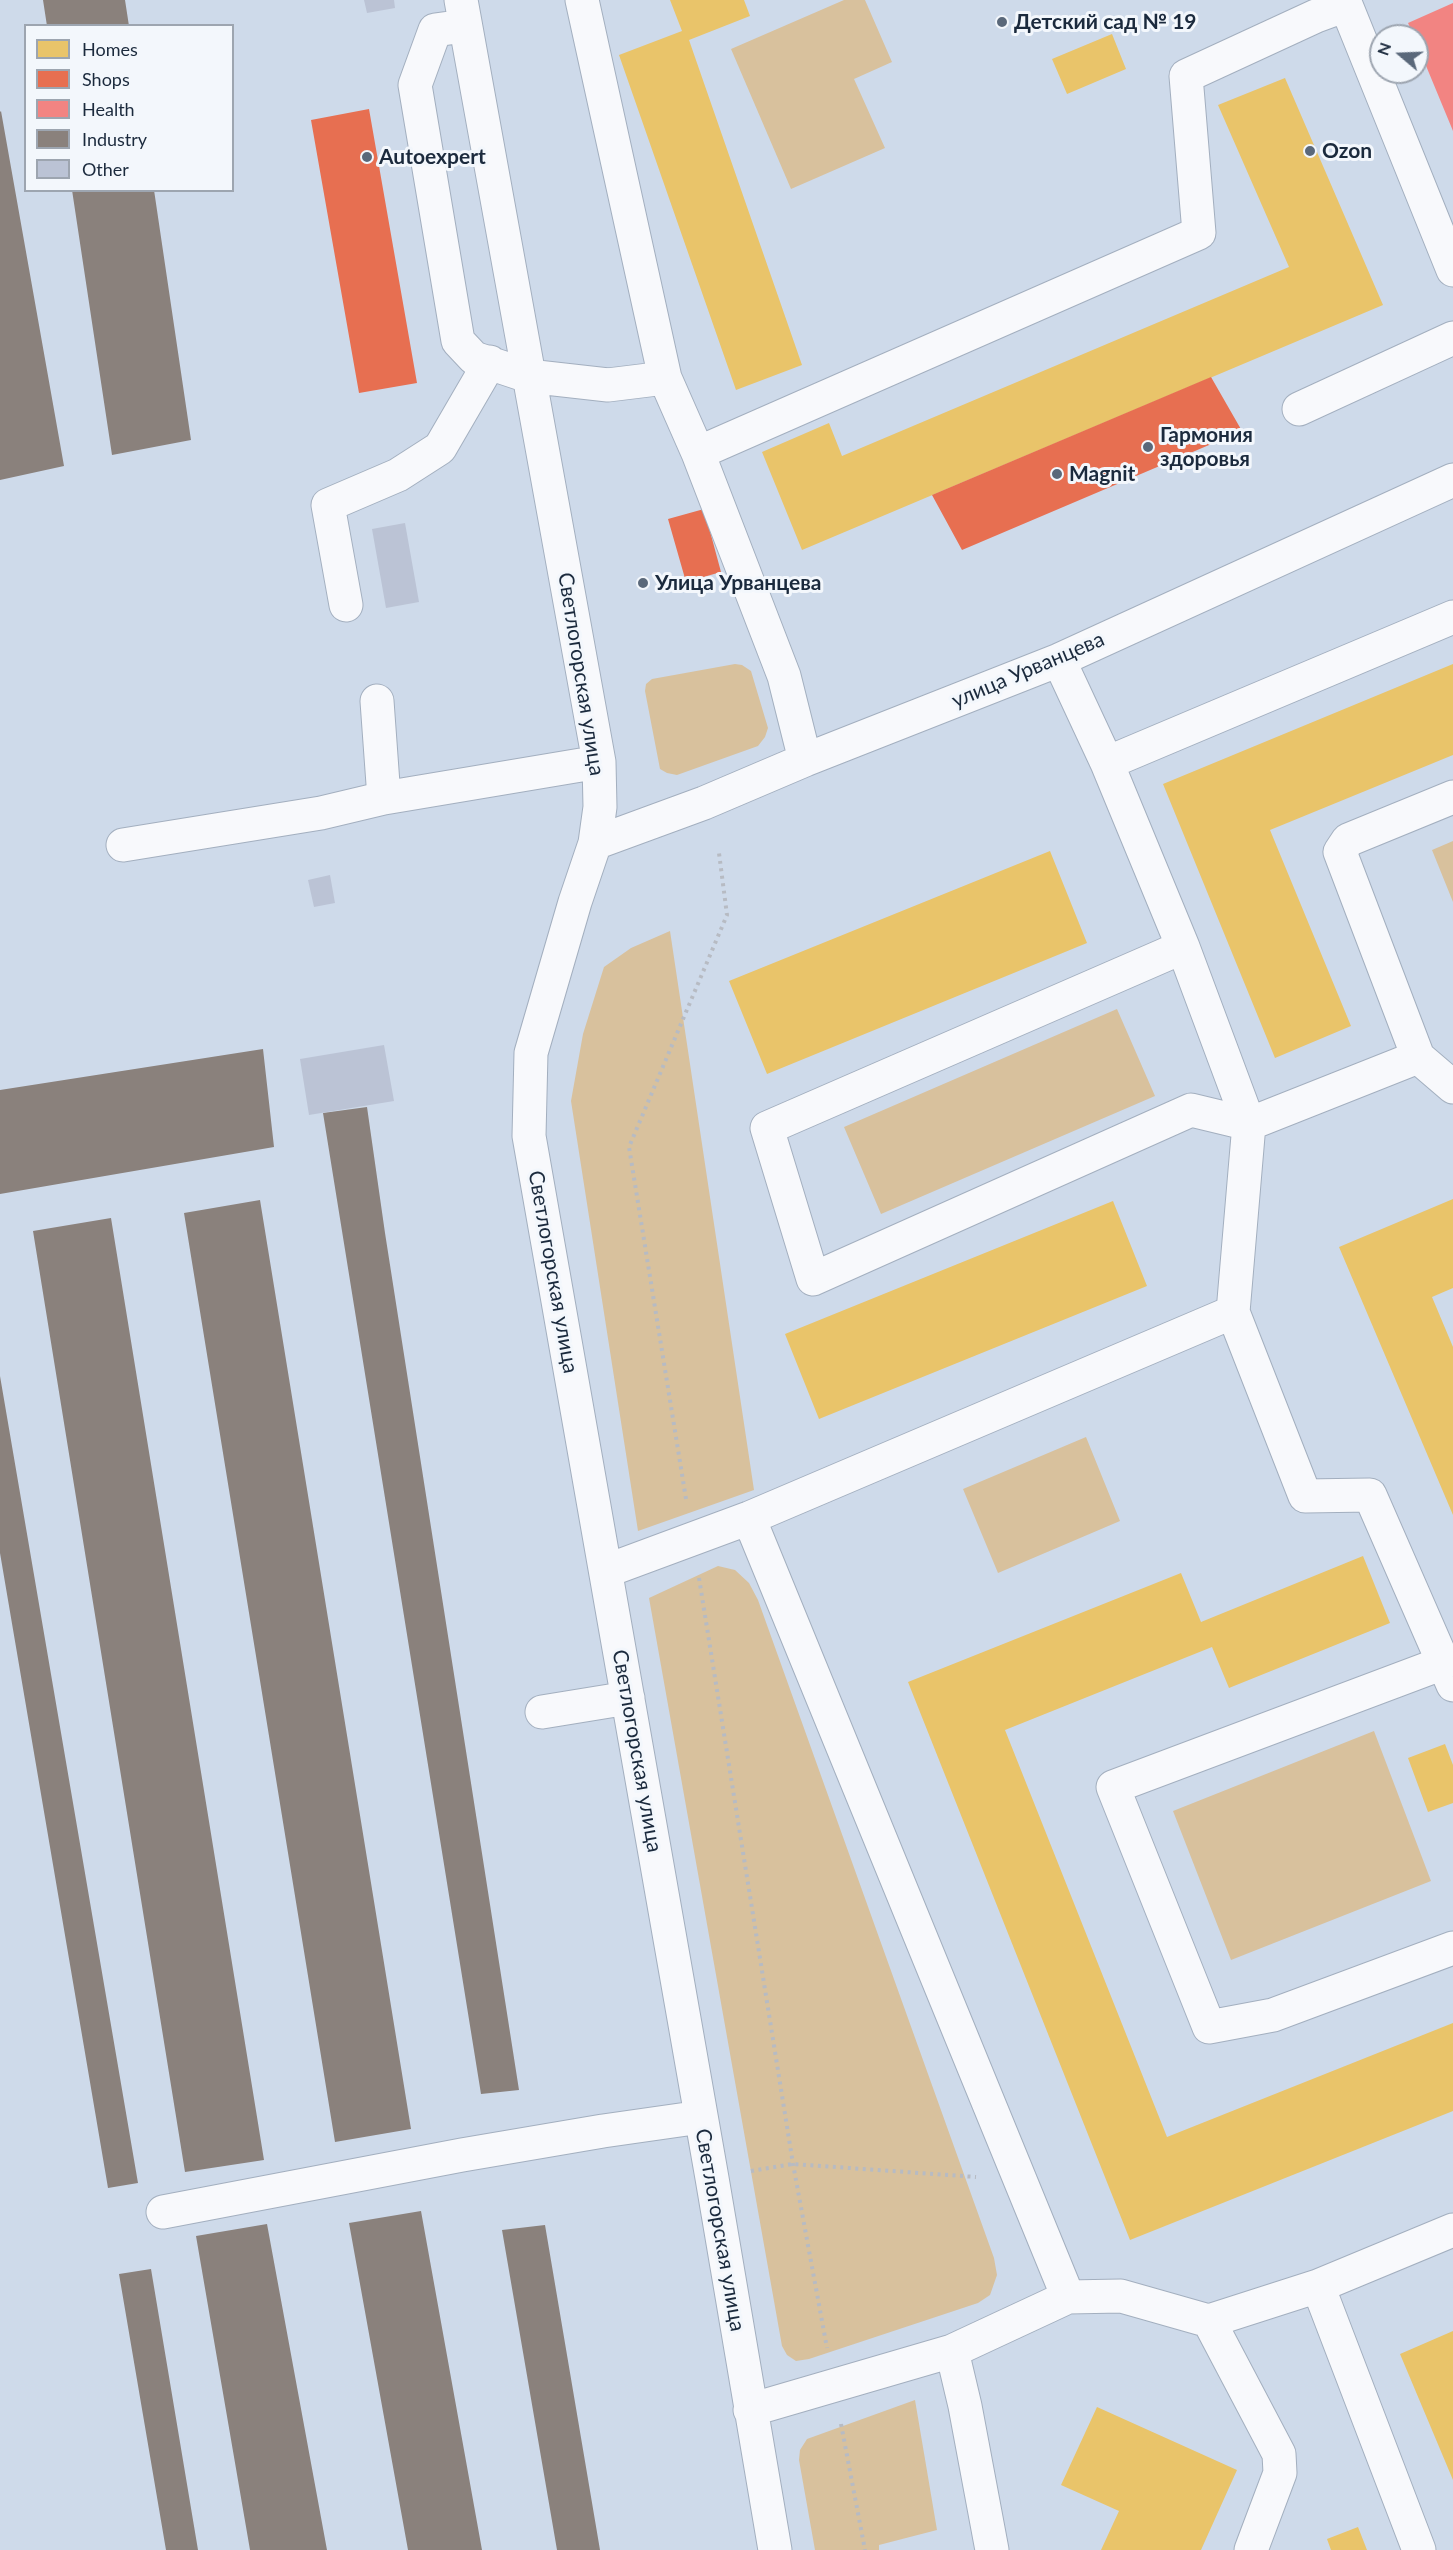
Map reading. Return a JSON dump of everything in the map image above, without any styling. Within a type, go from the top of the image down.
[{"type":"street","points":[[582,0],[664,378],[699,453],[784,676],[805,760]]},
{"type":"street","points":[[699,453],[1199,233],[1186,76],[1348,2],[1453,270]]},
{"type":"street","points":[[463,13],[435,30],[415,85],[458,341],[474,358],[528,376],[608,385],[664,378]]},
{"type":"street","name":"Светлогорская улица","points":[[463,13],[599,762],[600,807],[595,843],[575,902],[531,1053],[529,1136],[775,2550]]},
{"type":"street","points":[[1299,409],[1453,339]]},
{"type":"street","points":[[346,605],[328,505],[398,475],[440,448],[490,362]]},
{"type":"street","name":"улица Урванцева","points":[[595,843],[704,803],[805,760],[1059,660],[1453,480]]},
{"type":"street","points":[[1107,763],[1453,617]]},
{"type":"street","points":[[1059,660],[1107,763],[1183,947],[1249,1124],[1233,1312],[1305,1496],[1370,1495],[1448,1674],[1113,1786],[1209,2027],[1273,2015],[1453,1947]]},
{"type":"street","points":[[377,701],[384,798]]},
{"type":"street","points":[[123,845],[321,813],[384,798],[599,762]]},
{"type":"street","points":[[1453,797],[1348,840],[1340,852],[1418,1057],[1453,1087]]},
{"type":"street","points":[[1183,947],[767,1128],[813,1280],[1191,1110],[1249,1124],[1418,1057]]},
{"type":"street","points":[[606,1571],[749,1518],[1233,1312]]},
{"type":"street","points":[[749,1518],[1018,2180],[1068,2297]]},
{"type":"street","points":[[542,1713],[628,1698]]},
{"type":"street","points":[[163,2212],[495,2149],[701,2117]]},
{"type":"street","points":[[750,2410],[952,2350],[1068,2297],[1121,2296],[1209,2321],[1318,2286],[1453,2230]]},
{"type":"street","points":[[1318,2286],[1419,2550]]},
{"type":"street","points":[[1209,2321],[1279,2454],[1280,2473],[1251,2550]]},
{"type":"street","points":[[952,2350],[992,2550]]},
{"type":"path","points":[[719,853],[727,915],[629,1147],[793,2164],[865,2550]]},
{"type":"path","points":[[744,2173],[793,2164],[1018,2180]]},
{"type":"shaded area","points":[[844,0],[865,0],[892,62],[854,79],[885,148],[791,189],[731,49]]},
{"type":"shaded area","points":[[735,664],[742,665],[751,671],[768,728],[765,737],[758,746],[677,775],[660,769],[645,691],[646,684],[652,679]]},
{"type":"shaded area","points":[[1453,841],[1453,902],[1432,850]]},
{"type":"shaded area","points":[[670,931],[754,1490],[638,1531],[571,1101],[583,1034],[604,967],[631,948]]},
{"type":"shaded area","points":[[1117,1009],[1155,1096],[881,1214],[844,1127]]},
{"type":"shaded area","points":[[1086,1437],[1120,1521],[998,1573],[963,1489]]},
{"type":"shaded area","points":[[718,1566],[735,1570],[749,1583],[758,1600],[994,2258],[997,2275],[990,2295],[978,2303],[809,2359],[796,2361],[787,2355],[782,2346],[649,1598]]},
{"type":"shaded area","points":[[1374,1731],[1431,1881],[1231,1960],[1173,1811]]},
{"type":"shaded area","points":[[915,2400],[937,2530],[879,2545],[879,2550],[815,2550],[799,2460],[800,2450],[807,2439]]},
{"type":"building: Homes","points":[[670,0],[744,0],[750,16],[689,40],[802,365],[736,390],[619,55],[682,31]]},
{"type":"building: Homes","points":[[1112,34],[1126,69],[1067,94],[1052,59]]},
{"type":"building: Homes","points":[[1285,78],[1383,305],[802,550],[762,452],[829,423],[842,456],[1289,267],[1218,105]]},
{"type":"building: Homes","points":[[1453,664],[1453,755],[1270,830],[1351,1026],[1275,1058],[1163,784]]},
{"type":"building: Homes","points":[[1050,851],[1087,943],[767,1074],[729,981]]},
{"type":"building: Homes","points":[[1453,1199],[1453,1288],[1432,1297],[1453,1347],[1453,1515],[1339,1247]]},
{"type":"building: Homes","points":[[1113,1201],[1147,1286],[819,1419],[785,1334]]},
{"type":"building: Homes","points":[[1363,1556],[1390,1623],[1229,1688],[1212,1647],[1005,1730],[1167,2137],[1453,2023],[1453,2111],[1130,2240],[908,1682],[1181,1573],[1201,1622]]},
{"type":"building: Homes","points":[[1445,1744],[1453,1765],[1453,1803],[1428,1812],[1408,1758]]},
{"type":"building: Homes","points":[[1453,2331],[1453,2480],[1400,2354]]},
{"type":"building: Homes","points":[[1097,2407],[1237,2470],[1201,2550],[1101,2550],[1119,2511],[1061,2485]]},
{"type":"building: Homes","points":[[1358,2527],[1367,2550],[1331,2550],[1327,2539]]},
{"type":"building: Shops","points":[[369,109],[417,383],[359,393],[311,120]]},
{"type":"building: Shops","points":[[1211,377],[1242,431],[962,550],[932,495]]},
{"type":"building: Shops","points":[[704,509],[721,572],[686,582],[668,519]]},
{"type":"building: Health","points":[[1453,3],[1453,131],[1429,73],[1429,24],[1408,23]]},
{"type":"building: Industry","points":[[43,0],[125,0],[129,24],[47,24]]},
{"type":"building: Industry","points":[[0,112],[64,466],[0,480]]},
{"type":"building: Industry","points":[[72,192],[154,192],[191,440],[112,455]]},
{"type":"building: Industry","points":[[263,1049],[274,1147],[0,1194],[0,1090]]},
{"type":"building: Industry","points":[[367,1107],[519,2090],[481,2094],[323,1113]]},
{"type":"building: Industry","points":[[260,1200],[411,2129],[335,2142],[184,1213]]},
{"type":"building: Industry","points":[[111,1218],[264,2160],[185,2172],[33,1231]]},
{"type":"building: Industry","points":[[0,1376],[138,2183],[108,2188],[0,1553]]},
{"type":"building: Industry","points":[[421,2211],[482,2550],[408,2550],[349,2223]]},
{"type":"building: Industry","points":[[267,2224],[327,2550],[250,2550],[196,2236]]},
{"type":"building: Industry","points":[[545,2225],[600,2550],[557,2550],[502,2230]]},
{"type":"building: Industry","points":[[151,2269],[198,2550],[166,2550],[119,2274]]},
{"type":"building: Other","points":[[364,0],[394,0],[395,8],[367,13]]},
{"type":"building: Other","points":[[405,523],[419,602],[386,608],[372,529]]},
{"type":"building: Other","points":[[330,875],[335,903],[314,907],[308,880]]},
{"type":"building: Other","points":[[384,1045],[394,1101],[309,1115],[300,1059]]},
{"type":"place","name":"Детский сад № 19","points":[[1002,22]]},
{"type":"place","name":"Ozon","points":[[1310,151]]},
{"type":"place","name":"Autoexpert","points":[[367,157]]},
{"type":"place","name":"Гармония здоровья","points":[[1148,447]]},
{"type":"place","name":"Magnit","points":[[1057,474]]},
{"type":"place","name":"Улица Урванцева","points":[[643,583]]}]
